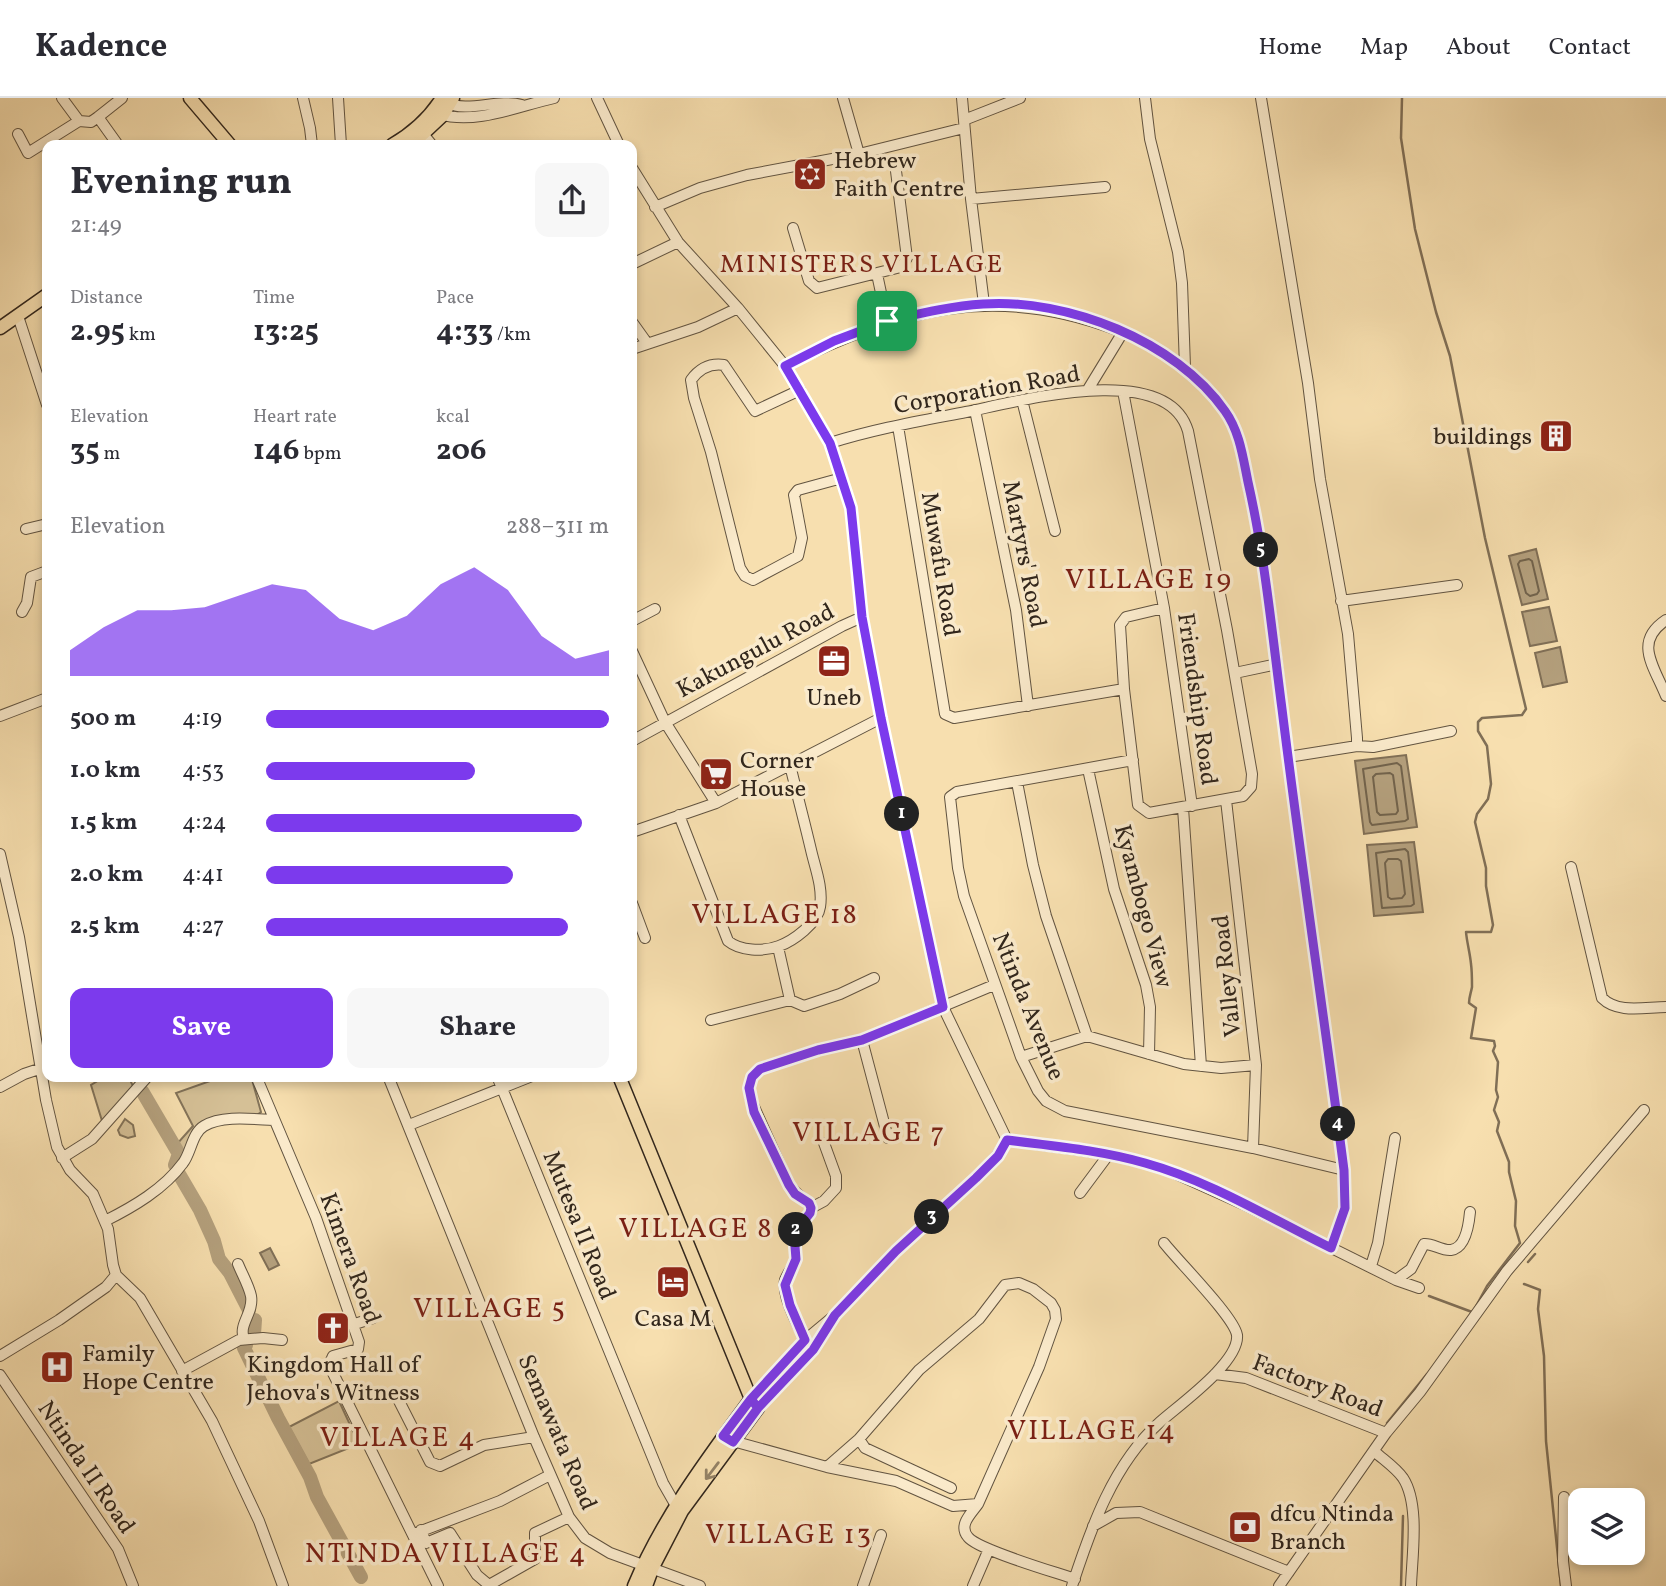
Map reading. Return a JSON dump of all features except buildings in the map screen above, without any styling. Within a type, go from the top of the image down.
[{"type":"main road","points":[[190,98],[226,140]]},
{"type":"main road","points":[[428,140],[442,104]]},
{"type":"main road","points":[[399,140],[442,104]]},
{"type":"main road","points":[[0,328],[42,299]]},
{"type":"main road","points":[[621,1082],[754,1403],[679,1508],[634,1586]]},
{"type":"main road","points":[[646,1586],[648,1565]]},
{"type":"street","points":[[62,98],[79,121]]},
{"type":"street","points":[[48,140],[79,121],[91,122],[122,98]]},
{"type":"street","points":[[303,98],[311,140]]},
{"type":"street","points":[[338,98],[341,140]]},
{"type":"street","points":[[442,104],[463,108],[508,103],[522,105],[554,98]]},
{"type":"street","points":[[597,98],[617,140]]},
{"type":"street","points":[[843,98],[859,154]]},
{"type":"street","points":[[962,98],[984,304]]},
{"type":"street","points":[[655,207],[700,188],[747,175],[859,154],[964,124],[1020,98]]},
{"type":"street","points":[[1145,98],[1150,139],[1178,252],[1182,283],[1185,367]]},
{"type":"street","points":[[1261,98],[1308,383],[1320,479],[1348,634],[1357,746]]},
{"type":"street","points":[[98,117],[114,140]]},
{"type":"street","points":[[18,134],[27,153],[42,144]]},
{"type":"street","points":[[793,228],[809,281],[817,288],[901,267],[907,258],[896,171]]},
{"type":"street","points":[[637,176],[678,242],[738,308],[785,366],[830,443],[851,508],[862,617],[943,1007],[1007,1140]]},
{"type":"street","points":[[971,199],[1105,187]]},
{"type":"street","points":[[637,262],[678,242]]},
{"type":"street","points":[[877,274],[887,321]]},
{"type":"street","points":[[785,366],[834,341],[887,321],[984,304],[1044,308],[1087,319],[1122,332],[1166,354],[1185,367],[1226,412],[1239,439],[1255,516],[1278,664],[1288,757],[1344,1170],[1345,1208],[1331,1248]]},
{"type":"street","points":[[637,347],[698,327],[738,308]]},
{"type":"street","points":[[18,316],[42,390]]},
{"type":"street","points":[[637,329],[646,343]]},
{"type":"street","points":[[1087,391],[1122,332]]},
{"type":"street","points":[[800,390],[755,411],[724,365],[701,369],[691,380],[740,568],[745,576],[753,580],[798,556],[802,538],[794,495],[798,490],[842,478]]},
{"type":"street","name":"Corporation Road","points":[[830,443],[1022,400],[1087,391],[1123,391],[1160,399],[1185,422],[1235,673]]},
{"type":"street","name":"Friendship Road","points":[[1123,391],[1164,608],[1188,807],[1201,1066]]},
{"type":"street","points":[[1022,400],[1055,531]]},
{"type":"street","name":"Martyrs' Road","points":[[975,410],[1016,610],[1028,706]]},
{"type":"street","name":"Muwafu Road","points":[[898,426],[945,714],[954,718],[1028,706]]},
{"type":"street","points":[[26,529],[42,525]]},
{"type":"street","points":[[23,612],[31,577],[42,572]]},
{"type":"street","points":[[1341,601],[1457,585]]},
{"type":"street","points":[[1164,608],[1125,617],[1120,629],[1138,805],[1145,812],[1155,813],[1226,800],[1248,793],[1252,774],[1235,673],[1278,664]]},
{"type":"street","points":[[637,618],[655,609]]},
{"type":"street","name":"Kakungulu Road","points":[[637,738],[862,617]]},
{"type":"street","points":[[1666,620],[1656,626],[1647,643],[1666,696]]},
{"type":"street","points":[[637,662],[665,722],[716,803]]},
{"type":"street","points":[[1028,706],[1125,689]]},
{"type":"street","points":[[0,716],[42,700]]},
{"type":"street","points":[[637,830],[716,803],[881,718]]},
{"type":"street","points":[[1288,757],[1357,746],[1373,747],[1451,731]]},
{"type":"street","points":[[1087,1036],[1046,916],[1017,782],[1133,760]]},
{"type":"street","points":[[679,815],[728,941],[736,948],[778,947],[796,937],[817,916],[820,907],[820,886],[790,765]]},
{"type":"street","name":"Kyambogo View","points":[[1088,769],[1114,889],[1146,985],[1150,1007],[1149,1054]]},
{"type":"street","name":"Ntinda Avenue","points":[[1017,782],[957,793],[950,797],[949,803],[964,896],[1021,1057],[1046,1101],[1056,1108],[1191,1138],[1253,1148],[1344,1170]]},
{"type":"street","name":"Valley Road","points":[[1226,800],[1256,1065],[1253,1148]]},
{"type":"street","points":[[0,854],[19,937],[42,1068],[0,1087]]},
{"type":"street","points":[[1571,867],[1602,998],[1619,1008],[1666,1007]]},
{"type":"street","points":[[637,916],[645,938]]},
{"type":"street","points":[[778,947],[790,1000]]},
{"type":"street","points":[[710,1020],[790,1000],[804,1006],[840,994],[874,978]]},
{"type":"street","points":[[813,1350],[805,1340],[790,1305],[785,1285],[796,1259],[794,1234],[811,1208],[789,1185],[754,1112],[749,1088],[752,1077],[760,1069],[818,1050],[862,1040],[995,985]]},
{"type":"street","points":[[1021,1057],[1061,1042],[1087,1036],[1201,1066],[1221,1068],[1256,1065]]},
{"type":"street","points":[[862,1040],[888,1138]]},
{"type":"street","points":[[45,1082],[57,1147],[70,1170],[90,1189],[106,1222],[116,1275],[139,1298],[212,1421],[237,1472],[283,1586]]},
{"type":"street","points":[[62,1158],[92,1139],[144,1082]]},
{"type":"street","name":"Kimera Road","points":[[258,1082],[316,1218],[359,1342],[358,1349],[333,1356],[329,1365],[416,1532],[438,1586]]},
{"type":"street","name":"Semawata Road","points":[[390,1082],[569,1517],[585,1538],[610,1553],[700,1586]]},
{"type":"street","name":"Mutesa II Road","points":[[499,1082],[663,1483],[679,1508]]},
{"type":"street","points":[[408,1125],[520,1082]]},
{"type":"street","points":[[1387,1433],[1420,1392],[1507,1271],[1644,1110]]},
{"type":"street","points":[[106,1222],[134,1206],[173,1174],[188,1156],[198,1130],[206,1125],[231,1120],[273,1120]]},
{"type":"street","points":[[1371,1266],[1378,1243],[1395,1138]]},
{"type":"street","points":[[1007,1140],[1109,1154],[1182,1176],[1396,1280],[1419,1288]]},
{"type":"street","points":[[754,1403],[805,1340],[835,1315],[896,1251],[998,1156],[1007,1140]]},
{"type":"street","points":[[811,1208],[824,1201],[836,1188],[836,1176],[824,1143]]},
{"type":"street","points":[[1080,1193],[1109,1154]]},
{"type":"street","points":[[1396,1280],[1411,1269],[1423,1244],[1449,1250],[1456,1247],[1466,1235],[1470,1212]]},
{"type":"street","points":[[728,1439],[827,1467],[896,1481],[953,1506],[965,1521],[968,1537],[989,1549],[1074,1583],[1103,1503],[1142,1441],[1157,1424],[1215,1374],[1235,1346],[1235,1331],[1226,1314],[1164,1243]]},
{"type":"street","points":[[238,1264],[251,1294],[249,1315],[243,1325],[244,1339]]},
{"type":"street","points":[[0,1356],[49,1327],[106,1287],[116,1275]]},
{"type":"street","points":[[827,1467],[859,1439],[919,1370],[979,1318],[1005,1285],[1019,1283],[1033,1289],[1051,1303],[1056,1319],[1039,1367],[978,1504],[965,1521]]},
{"type":"street","points":[[754,1403],[813,1350],[835,1315]]},
{"type":"street","points":[[352,1325],[373,1318]]},
{"type":"street","points":[[182,1371],[244,1339],[282,1340]]},
{"type":"street","name":"Factory Road","points":[[1215,1374],[1245,1378],[1387,1433],[1279,1586]]},
{"type":"street","name":"Ntinda II Road","points":[[0,1375],[118,1549],[133,1586]]},
{"type":"street","points":[[398,1399],[430,1462],[435,1465],[440,1466],[484,1445],[534,1437]]},
{"type":"street","points":[[859,1439],[865,1448],[951,1488]]},
{"type":"street","points":[[1375,1452],[1403,1478],[1409,1493],[1413,1512],[1411,1586]]},
{"type":"street","points":[[550,1475],[500,1501],[416,1532],[426,1543],[450,1533],[477,1575],[489,1585],[535,1559],[535,1533],[569,1517]]},
{"type":"street","points":[[1564,1497],[1563,1562],[1566,1586]]},
{"type":"street","points":[[953,1506],[978,1504]]},
{"type":"street","points":[[1093,1527],[1116,1513],[1140,1512],[1289,1572]]},
{"type":"street","points":[[863,1586],[881,1535]]},
{"type":"street","points":[[973,1586],[989,1549]]},
{"type":"shaded area","points":[[96,1082],[131,1082],[134,1088],[103,1124],[91,1085]]},
{"type":"shaded area","points":[[207,1082],[253,1082],[261,1112],[257,1115],[211,1118],[184,1158],[176,1145],[193,1126],[176,1093]]},
{"type":"shaded area","points":[[125,1119],[133,1125],[135,1136],[128,1138],[120,1135],[118,1130]]},
{"type":"shaded area","points":[[339,1401],[359,1444],[309,1464],[289,1427]]},
{"type":"water","points":[[1536,549],[1548,599],[1522,605],[1509,556]]},
{"type":"water","points":[[1549,607],[1557,641],[1530,646],[1522,612]]},
{"type":"water","points":[[1560,647],[1567,682],[1543,687],[1535,653]]},
{"type":"water","points":[[1406,755],[1417,827],[1364,834],[1355,761]]},
{"type":"water","points":[[1414,842],[1423,912],[1374,916],[1367,845]]},
{"type":"water","points":[[270,1248],[279,1265],[269,1270],[260,1253]]},
{"type":"waterway","points":[[1402,98],[1401,138],[1415,229],[1450,356],[1485,538],[1526,709],[1522,715],[1482,718],[1478,722],[1478,731],[1487,746],[1491,784],[1488,799],[1477,814],[1475,822],[1486,868],[1486,886],[1493,925],[1491,932],[1466,932],[1472,973],[1469,1003],[1476,1008],[1471,1038],[1494,1041],[1493,1051],[1498,1062],[1498,1097],[1494,1110],[1499,1122],[1497,1131],[1509,1162],[1516,1201],[1515,1226],[1520,1243],[1487,1286],[1474,1310]]},
{"type":"waterway","points":[[142,1091],[179,1154],[175,1165]]},
{"type":"waterway","points":[[179,1174],[200,1210],[219,1259],[230,1273],[249,1310]]},
{"type":"waterway","points":[[1528,1262],[1535,1254]]},
{"type":"waterway","points":[[1524,1284],[1540,1290],[1538,1309],[1544,1356],[1546,1441],[1561,1586]]},
{"type":"waterway","points":[[1429,1296],[1472,1312]]},
{"type":"waterway","points":[[254,1334],[255,1320]]},
{"type":"waterway","points":[[246,1345],[244,1348],[310,1477],[317,1497],[361,1577]]},
{"type":"waterway","points":[[1387,1423],[1427,1374]]},
{"type":"waterway","points":[[1401,1586],[1403,1516]]},
{"type":"place","name":"Hebrew Faith Centre","points":[[810,174]]},
{"type":"place","name":"buildings","points":[[1556,436]]},
{"type":"place","name":"Uneb","points":[[834,661]]},
{"type":"place","name":"Corner House","points":[[716,774]]},
{"type":"place","name":"Casa M","points":[[673,1282]]},
{"type":"place","name":"Kingdom Hall of Jehova's Witness","points":[[333,1328]]},
{"type":"place","name":"Family Hope Centre","points":[[57,1367]]},
{"type":"place","name":"dfcu Ntinda Branch","points":[[1245,1527]]},
{"type":"district","name":"MINISTERS VILLAGE","points":[[862,263]]},
{"type":"district","name":"VILLAGE 19","points":[[1149,578]]},
{"type":"district","name":"VILLAGE 18","points":[[775,913]]},
{"type":"district","name":"VILLAGE 7","points":[[869,1131]]},
{"type":"district","name":"VILLAGE 8","points":[[696,1227]]},
{"type":"district","name":"VILLAGE 5","points":[[490,1307]]},
{"type":"district","name":"VILLAGE 14","points":[[1092,1429]]},
{"type":"district","name":"VILLAGE 4","points":[[398,1436]]},
{"type":"district","name":"VILLAGE 13","points":[[789,1533]]},
{"type":"district","name":"NTINDA VILLAGE 4","points":[[446,1552]]},
{"type":"route","points":[[887,321],[834,341],[785,366],[830,443],[851,508],[862,617],[943,1007],[862,1040],[818,1050],[760,1069],[752,1077],[749,1088],[754,1112],[789,1185],[811,1208],[794,1234],[796,1259],[785,1285],[786,1294],[805,1340],[751,1399],[758,1408],[733,1442],[723,1436],[751,1399],[758,1408],[813,1350],[835,1315],[896,1251],[998,1156],[1007,1140],[1109,1154],[1163,1168],[1331,1248],[1345,1208],[1344,1170],[1281,705],[1278,664],[1253,504],[1239,439],[1226,412],[1185,367],[1166,354],[1147,343],[1087,319],[1044,308],[984,304],[887,321]]}]
